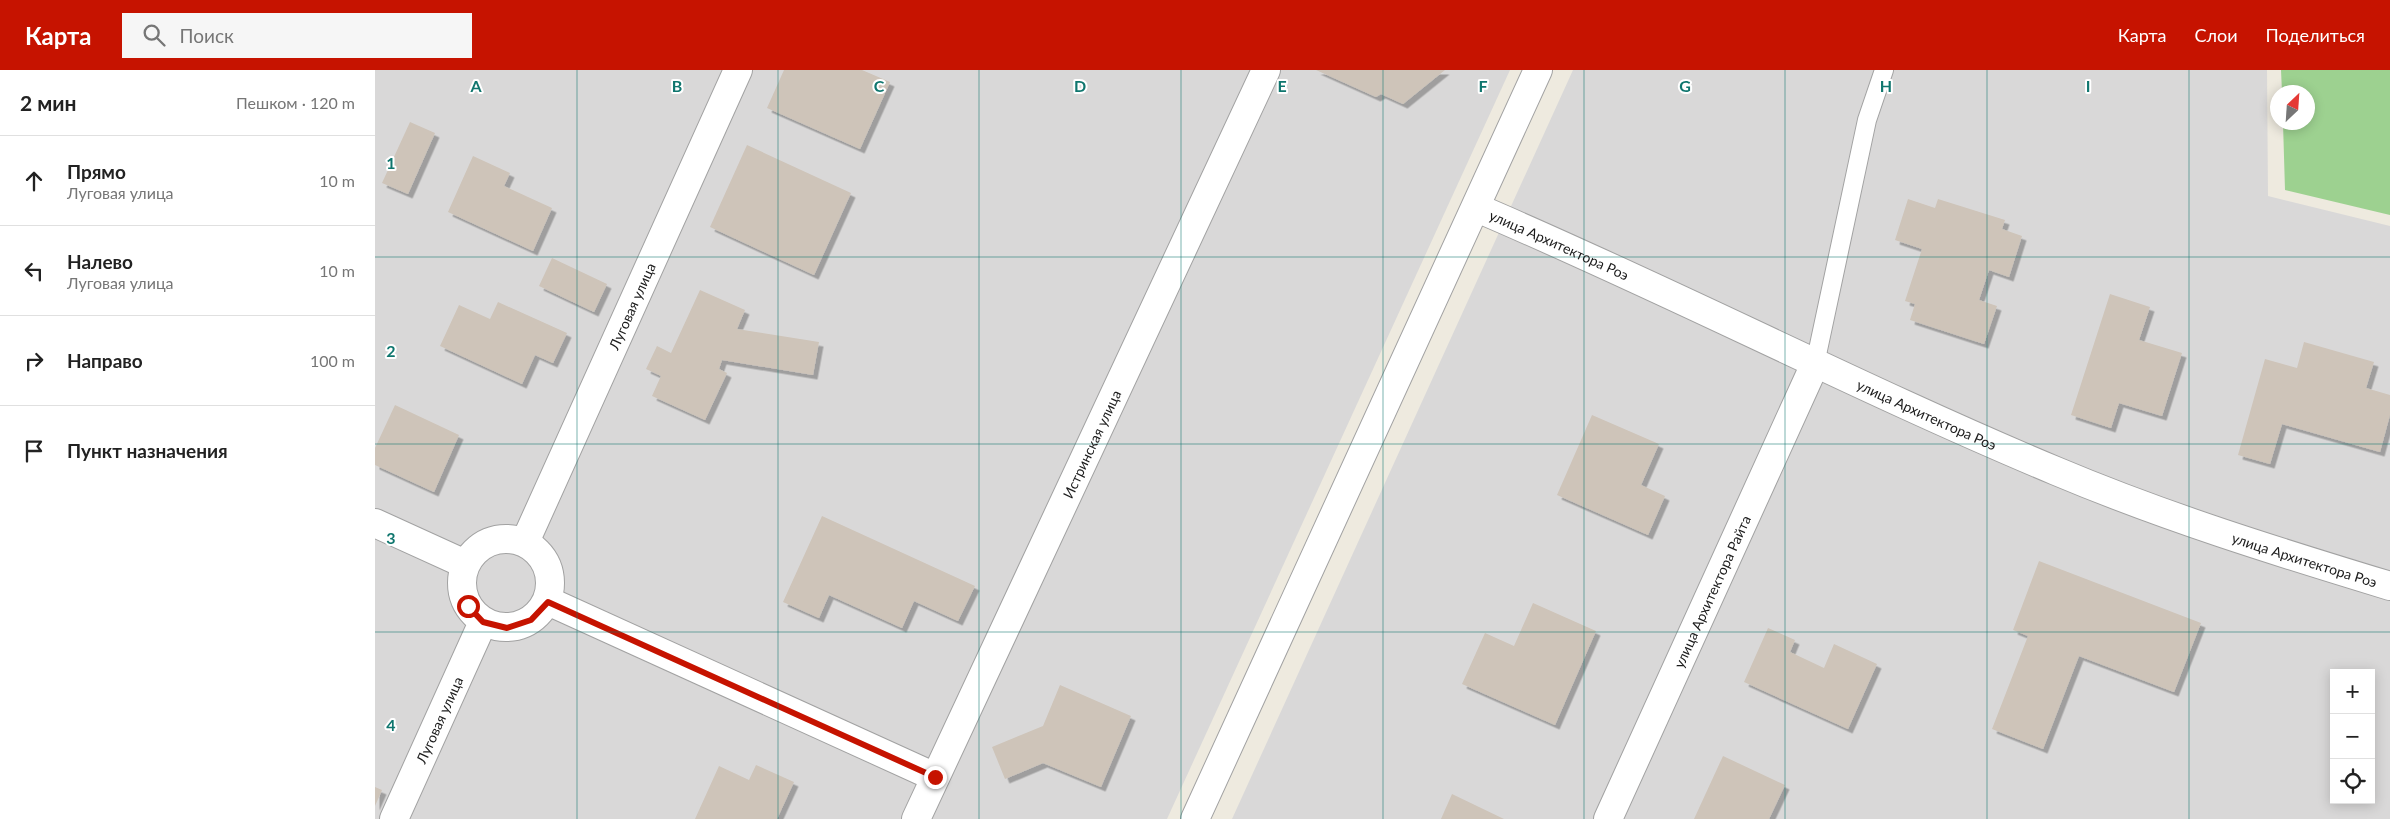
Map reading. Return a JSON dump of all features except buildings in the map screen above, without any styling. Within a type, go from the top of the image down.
[{"type":"street","name":"Луговая улица","points":[[525,542],[738,70]]},
{"type":"street","name":"Истринская улица","points":[[916,819],[1266,70]]},
{"type":"street","points":[[1195,819],[1477,208],[1538,70]]},
{"type":"street","name":"улица Архитектора Роэ","points":[[1477,208],[1815,364],[2057,472],[2248,542],[2390,586]]},
{"type":"street","name":"улица Архитектора Райта","points":[[1608,819],[1815,364]]},
{"type":"street","points":[[375,523],[465,564]]},
{"type":"street","points":[[502,538],[525,542],[543,556],[551,578],[548,602],[531,620],[507,628],[483,622],[468,606],[461,586],[465,564],[480,546],[487,543],[502,538]]},
{"type":"street","points":[[548,602],[935,777]]},
{"type":"street","name":"Луговая улица","points":[[394,819],[483,622]]},
{"type":"lane","points":[[1815,364],[1867,120],[1884,70]]},
{"type":"shaded area","points":[[375,70],[1510,70],[1167,819],[375,819]]},
{"type":"shaded area","points":[[1573,70],[2267,70],[2268,196],[2390,226],[2390,819],[1232,819]]},
{"type":"green space","points":[[2281,70],[2390,70],[2390,215],[2285,190],[2283,130],[2315,130],[2315,85],[2282,85]]},
{"type":"route","points":[[468,606],[483,622],[507,628],[531,620],[548,602],[935,777]]}]
